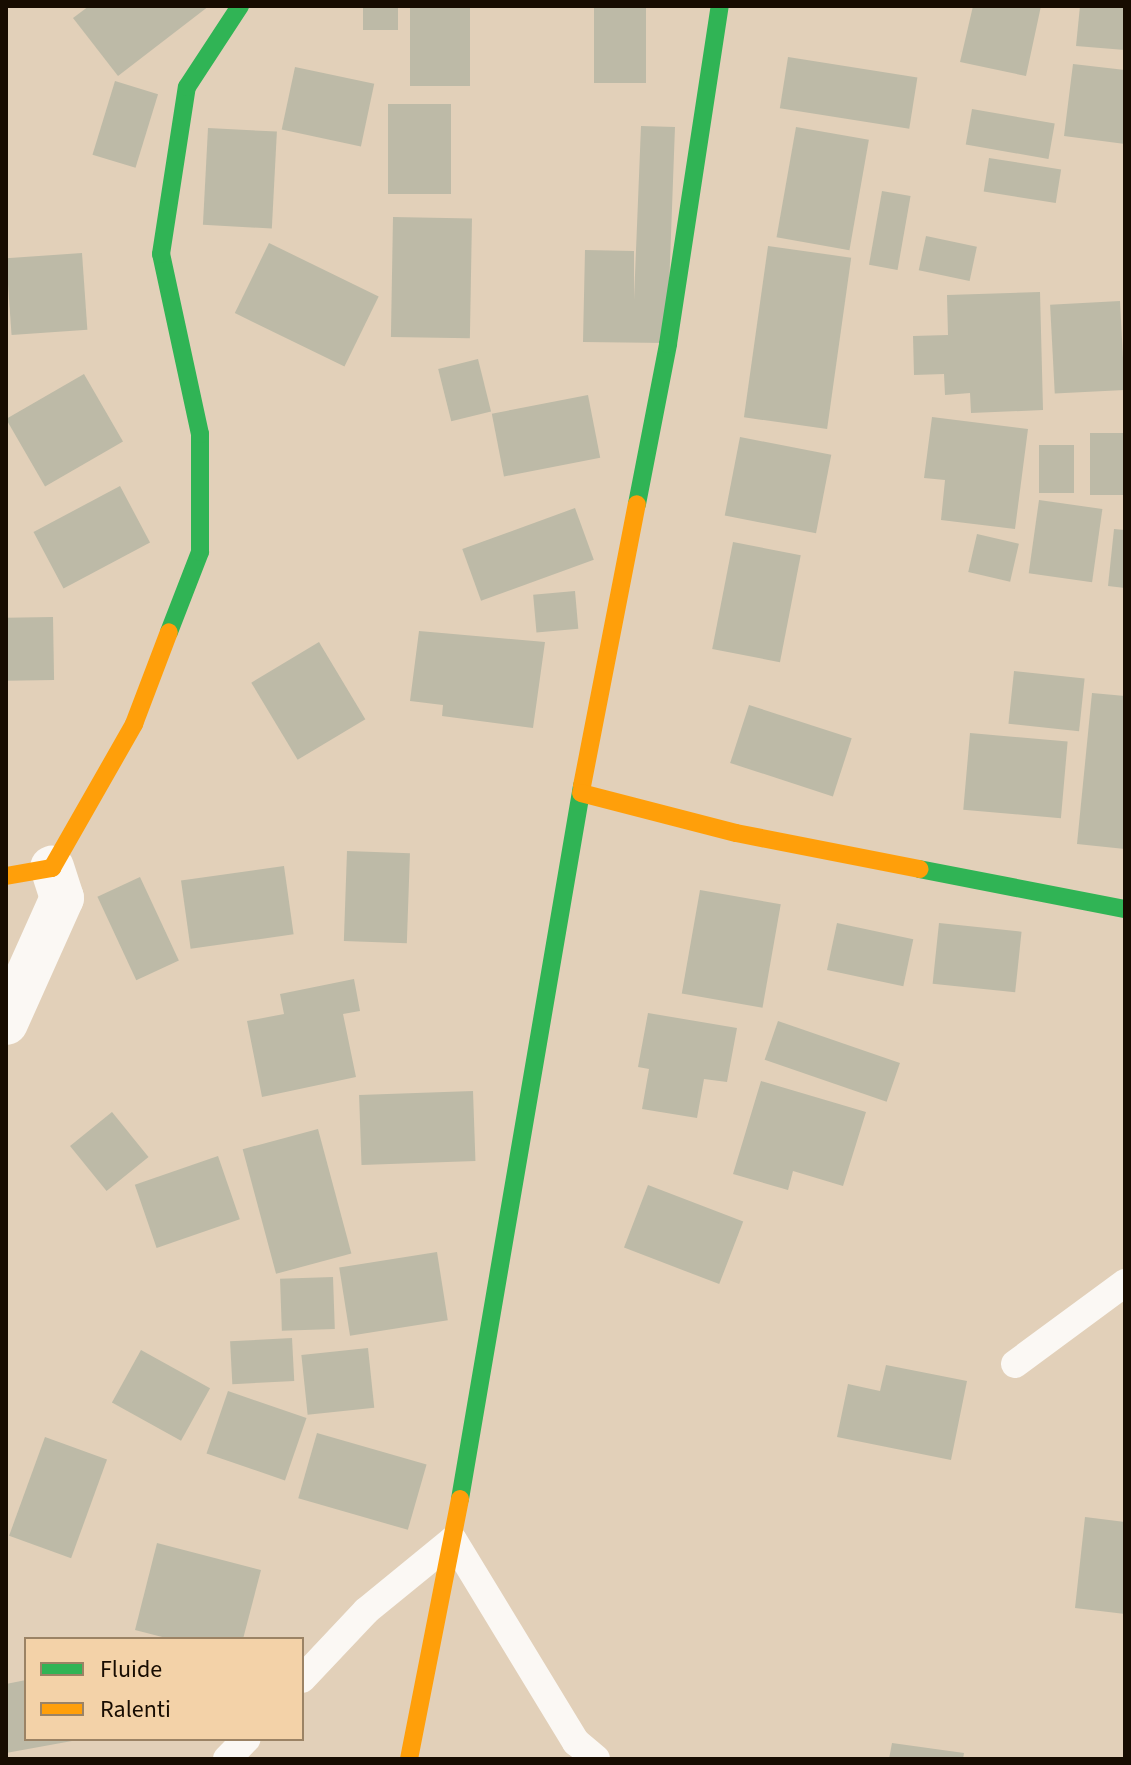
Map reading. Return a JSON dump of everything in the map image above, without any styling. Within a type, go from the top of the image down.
[{"type":"main road","points":[[6,876],[52,868],[134,724],[200,552],[200,434],[161,254],[187,87],[240,6]]},
{"type":"main road","points":[[409,1759],[453,1540],[581,793],[668,344],[720,6]]},
{"type":"main road","points":[[581,793],[736,833],[1125,909]]},
{"type":"street","points":[[6,1023],[62,898],[52,868]]},
{"type":"lane","points":[[1015,1364],[1125,1283]]},
{"type":"lane","points":[[304,1677],[366,1611],[453,1540],[576,1742],[596,1759]]},
{"type":"lane","points":[[227,1759],[244,1741]]},
{"type":"building","points":[[89,6],[209,6],[118,76],[73,18]]},
{"type":"building","points":[[363,6],[398,6],[398,30],[363,30]]},
{"type":"building","points":[[410,6],[470,6],[470,86],[410,86]]},
{"type":"building","points":[[594,6],[646,6],[646,83],[594,83]]},
{"type":"building","points":[[973,6],[1041,6],[1026,76],[960,62]]},
{"type":"building","points":[[1080,6],[1125,6],[1125,50],[1076,46]]},
{"type":"building","points":[[788,57],[917,77],[909,129],[780,108]]},
{"type":"building","points":[[1073,64],[1125,70],[1125,144],[1064,136]]},
{"type":"building","points":[[295,67],[374,84],[361,146],[282,130]]},
{"type":"building","points":[[115,81],[158,94],[136,168],[92,155]]},
{"type":"building","points":[[388,104],[451,104],[451,194],[388,194]]},
{"type":"building","points":[[972,109],[1055,124],[1048,159],[966,144]]},
{"type":"building","points":[[641,126],[675,127],[667,343],[583,342],[585,250],[634,251],[634,300]]},
{"type":"building","points":[[796,127],[869,140],[849,250],[777,237]]},
{"type":"building","points":[[208,128],[277,132],[272,228],[203,225]]},
{"type":"building","points":[[989,158],[1061,169],[1056,203],[984,192]]},
{"type":"building","points":[[882,191],[911,196],[898,270],[869,265]]},
{"type":"building","points":[[393,217],[472,218],[470,338],[391,337]]},
{"type":"building","points":[[926,236],[977,247],[970,281],[919,270]]},
{"type":"building","points":[[269,243],[379,296],[344,367],[235,313]]},
{"type":"building","points":[[768,246],[851,258],[827,429],[744,417]]},
{"type":"building","points":[[82,253],[87,330],[12,335],[6,258]]},
{"type":"building","points":[[1040,292],[1043,410],[971,413],[970,393],[945,395],[944,374],[914,375],[913,336],[948,335],[947,295]]},
{"type":"building","points":[[1120,301],[1125,390],[1055,394],[1050,305]]},
{"type":"building","points":[[478,359],[491,411],[451,421],[438,369]]},
{"type":"building","points":[[84,374],[123,442],[45,487],[6,419]]},
{"type":"building","points":[[588,395],[600,458],[504,477],[492,414]]},
{"type":"building","points":[[932,417],[1028,429],[1015,529],[941,520],[945,480],[924,478]]},
{"type":"building","points":[[1090,433],[1125,433],[1125,495],[1090,495]]},
{"type":"building","points":[[740,437],[831,455],[816,533],[725,516]]},
{"type":"building","points":[[1039,445],[1074,445],[1074,493],[1039,493]]},
{"type":"building","points":[[120,486],[150,543],[64,589],[33,532]]},
{"type":"building","points":[[1039,500],[1102,509],[1092,582],[1029,573]]},
{"type":"building","points":[[575,508],[594,560],[481,601],[462,549]]},
{"type":"building","points":[[1114,529],[1125,530],[1125,588],[1108,586]]},
{"type":"building","points":[[977,534],[1019,544],[1010,582],[968,572]]},
{"type":"building","points":[[733,542],[801,555],[780,662],[712,649]]},
{"type":"building","points":[[575,591],[578,629],[536,633],[533,595]]},
{"type":"building","points":[[53,617],[54,680],[7,681],[6,618]]},
{"type":"building","points":[[419,631],[545,642],[533,728],[442,716],[443,705],[410,701]]},
{"type":"building","points":[[319,642],[365,719],[298,760],[251,683]]},
{"type":"building","points":[[1014,671],[1085,678],[1079,731],[1008,724]]},
{"type":"building","points":[[1092,693],[1125,696],[1125,849],[1077,844]]},
{"type":"building","points":[[749,705],[852,738],[833,796],[730,763]]},
{"type":"building","points":[[970,733],[1068,742],[1061,818],[963,810]]},
{"type":"building","points":[[347,851],[410,853],[407,943],[344,941]]},
{"type":"building","points":[[284,866],[294,934],[191,949],[181,880]]},
{"type":"building","points":[[140,877],[179,960],[136,980],[97,897]]},
{"type":"building","points":[[700,890],[781,904],[763,1008],[682,993]]},
{"type":"building","points":[[837,923],[913,939],[903,986],[827,970]]},
{"type":"building","points":[[939,923],[1022,932],[1015,992],[933,984]]},
{"type":"building","points":[[354,979],[360,1011],[343,1014],[356,1077],[262,1097],[247,1021],[284,1014],[280,994]]},
{"type":"building","points":[[648,1013],[737,1028],[727,1082],[704,1079],[697,1118],[642,1109],[649,1069],[638,1067]]},
{"type":"building","points":[[778,1021],[900,1063],[887,1102],[765,1060]]},
{"type":"building","points":[[761,1081],[866,1112],[843,1186],[793,1171],[788,1190],[733,1174]]},
{"type":"building","points":[[473,1091],[475,1161],[362,1165],[359,1095]]},
{"type":"building","points":[[112,1112],[149,1157],[107,1191],[70,1146]]},
{"type":"building","points":[[318,1129],[351,1254],[276,1274],[243,1149]]},
{"type":"building","points":[[218,1156],[240,1219],[157,1248],[135,1185]]},
{"type":"building","points":[[648,1185],[743,1222],[719,1284],[624,1248]]},
{"type":"building","points":[[437,1252],[448,1320],[350,1336],[339,1267]]},
{"type":"building","points":[[333,1277],[335,1329],[282,1331],[280,1279]]},
{"type":"building","points":[[292,1338],[294,1381],[232,1384],[230,1341]]},
{"type":"building","points":[[368,1348],[374,1408],[308,1415],[301,1355]]},
{"type":"building","points":[[141,1350],[210,1388],[181,1441],[112,1402]]},
{"type":"building","points":[[886,1365],[967,1381],[951,1460],[837,1437],[848,1384],[880,1391]]},
{"type":"building","points":[[228,1391],[306,1418],[285,1480],[207,1453]]},
{"type":"building","points":[[317,1433],[427,1464],[408,1530],[298,1498]]},
{"type":"building","points":[[45,1437],[107,1460],[71,1558],[9,1536]]},
{"type":"building","points":[[1085,1517],[1125,1522],[1125,1614],[1075,1608]]},
{"type":"building","points":[[157,1543],[261,1570],[244,1637],[162,1637],[135,1630]]},
{"type":"building","points":[[24,1680],[24,1741],[72,1741],[6,1753],[6,1684]]},
{"type":"building","points":[[892,1743],[964,1753],[963,1759],[889,1759]]},
{"type":"traffic: fast","points":[[169,632],[200,552],[200,434],[161,254],[187,87],[240,6]]},
{"type":"traffic: fast","points":[[637,504],[668,344],[720,6]]},
{"type":"traffic: fast","points":[[460,1499],[582,786]]},
{"type":"traffic: fast","points":[[919,869],[1125,909]]},
{"type":"traffic: slow","points":[[582,786],[637,504]]},
{"type":"traffic: slow","points":[[6,876],[52,868],[134,724],[169,632]]},
{"type":"traffic: slow","points":[[581,793],[736,833],[919,869]]},
{"type":"traffic: slow","points":[[409,1759],[460,1499]]}]
